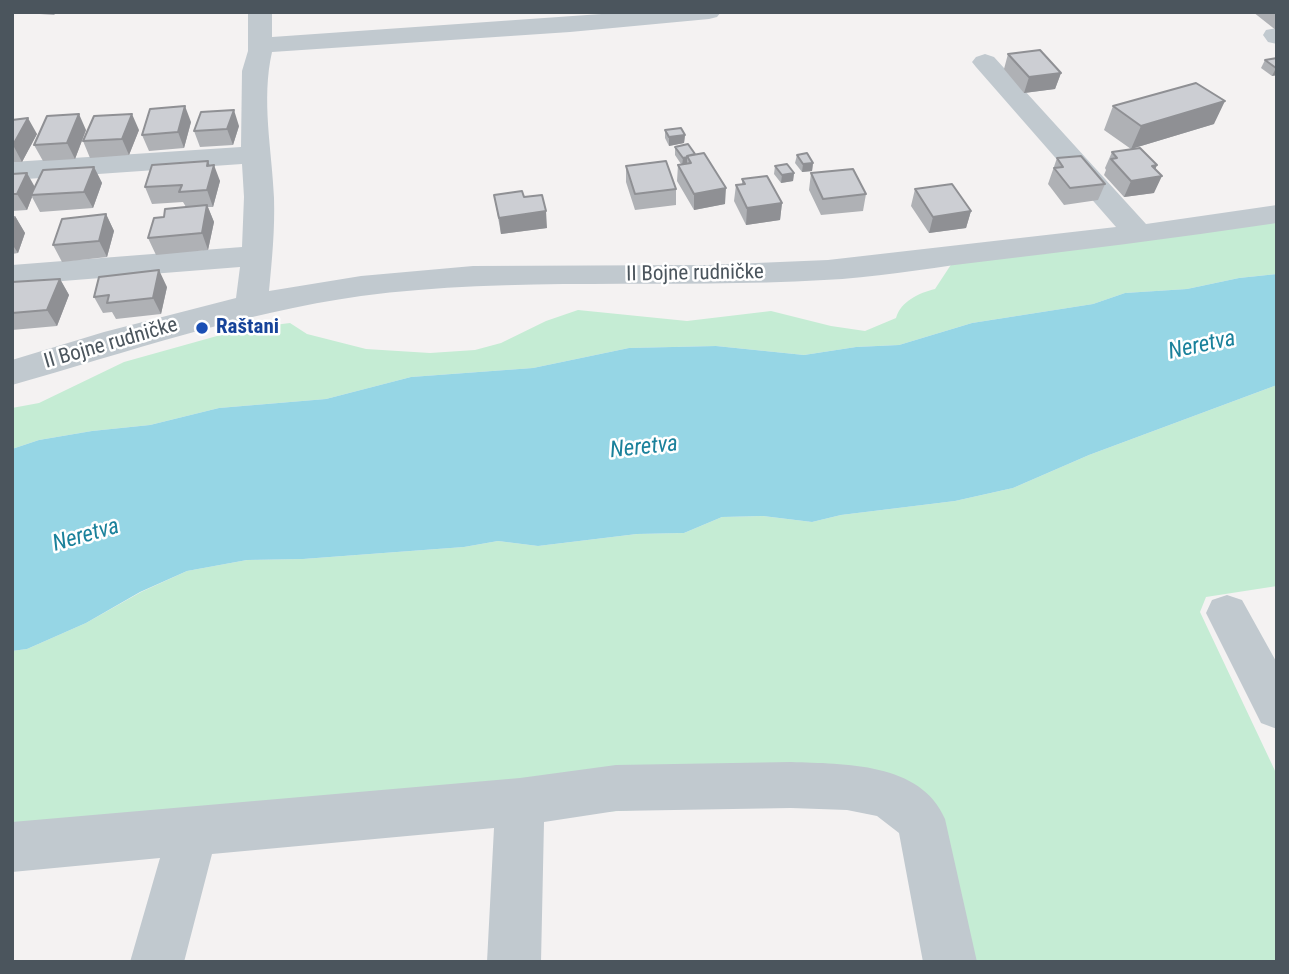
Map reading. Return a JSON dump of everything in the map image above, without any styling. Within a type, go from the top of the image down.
[{"type":"street","points":[[251,305],[260,198],[256,155],[256,71],[260,45],[260,12]]},
{"type":"street","points":[[260,45],[570,25],[709,12]]},
{"type":"street","points":[[985,62],[1139,234]]},
{"type":"street","points":[[12,171],[256,155]]},
{"type":"street","name":"II Bojne rudničke","points":[[12,373],[104,344],[251,305],[361,286],[473,275],[708,275],[828,270],[1139,234],[1277,214]]},
{"type":"street","points":[[12,275],[257,256]]},
{"type":"street","points":[[1227,613],[1277,708]]},
{"type":"street","points":[[12,847],[520,802],[616,788],[791,785],[847,787],[888,795],[922,819],[950,962]]},
{"type":"street","points":[[514,962],[520,802]]},
{"type":"street","points":[[157,962],[193,831]]},
{"type":"green space","points":[[1277,214],[1277,274],[1239,278],[1187,289],[1125,293],[1093,304],[972,323],[899,345],[856,347],[804,355],[716,346],[629,348],[533,368],[411,377],[326,399],[219,408],[150,425],[39,440],[12,449],[12,408],[39,403],[124,362],[242,329],[290,323],[307,334],[366,349],[430,353],[475,350],[501,343],[546,321],[578,310],[687,321],[771,311],[831,326],[865,331],[896,318],[898,312],[911,299],[935,289],[956,257]]},
{"type":"green space","points":[[1277,385],[1277,586],[1206,597],[1200,612],[1277,775],[1277,962],[950,962],[888,795],[12,847],[12,651],[27,649],[86,623],[141,592],[187,571],[247,560],[303,559],[464,547],[498,541],[538,546],[637,534],[684,533],[722,517],[763,516],[812,522],[841,515],[955,501],[1013,488],[1089,455]]},
{"type":"water","name":"Neretva","points":[[1277,274],[1277,385],[1089,455],[1013,488],[955,501],[841,515],[812,522],[763,516],[722,517],[684,533],[637,534],[538,546],[498,541],[464,547],[303,559],[247,560],[187,571],[140,592],[86,623],[27,649],[12,651],[12,449],[39,440],[150,425],[219,408],[326,399],[411,377],[533,368],[629,348],[716,346],[804,355],[856,347],[899,345],[972,323],[1093,304],[1125,293],[1187,289],[1239,278]]},
{"type":"building","points":[[1040,50],[1061,73],[1029,77],[1008,54]]},
{"type":"building","points":[[1277,58],[1277,68],[1265,60]]},
{"type":"building","points":[[1196,83],[1225,101],[1141,126],[1113,106]]},
{"type":"building","points":[[185,106],[178,132],[142,135],[150,109]]},
{"type":"building","points":[[234,110],[227,129],[194,131],[201,112]]},
{"type":"building","points":[[79,114],[67,143],[34,145],[47,116]]},
{"type":"building","points":[[132,114],[122,139],[83,141],[94,116]]},
{"type":"building","points":[[28,118],[13,145],[12,145],[12,120]]},
{"type":"building","points":[[681,128],[685,135],[669,137],[665,130]]},
{"type":"building","points":[[688,144],[695,154],[683,158],[675,147]]},
{"type":"building","points":[[1140,148],[1157,165],[1152,166],[1162,176],[1131,181],[1111,159],[1117,158],[1112,152]]},
{"type":"building","points":[[704,153],[726,188],[694,194],[678,165],[691,163],[687,156]]},
{"type":"building","points":[[807,153],[813,163],[803,164],[797,155]]},
{"type":"building","points":[[1081,156],[1105,184],[1070,188],[1054,168],[1063,167],[1057,158]]},
{"type":"building","points":[[208,161],[207,166],[214,165],[207,190],[179,192],[182,185],[145,187],[152,165]]},
{"type":"building","points":[[666,161],[676,189],[635,194],[626,166]]},
{"type":"building","points":[[787,164],[794,173],[782,175],[775,166]]},
{"type":"building","points":[[94,167],[84,192],[31,195],[43,170]]},
{"type":"building","points":[[853,169],[866,194],[823,199],[811,173]]},
{"type":"building","points":[[27,173],[17,194],[12,194],[12,174]]},
{"type":"building","points":[[767,176],[782,203],[747,208],[736,185],[745,184],[742,179]]},
{"type":"building","points":[[952,184],[971,211],[933,217],[915,189]]},
{"type":"building","points":[[522,191],[524,197],[542,195],[546,211],[499,218],[494,195]]},
{"type":"building","points":[[207,205],[202,233],[148,238],[154,218],[164,217],[165,209]]},
{"type":"building","points":[[106,214],[99,241],[53,245],[62,219]]},
{"type":"building","points":[[159,270],[153,298],[107,303],[109,295],[94,297],[99,277]]},
{"type":"building","points":[[60,279],[47,310],[12,313],[12,282]]},
{"type":"place","name":"Raštani","points":[[202,328]]}]
